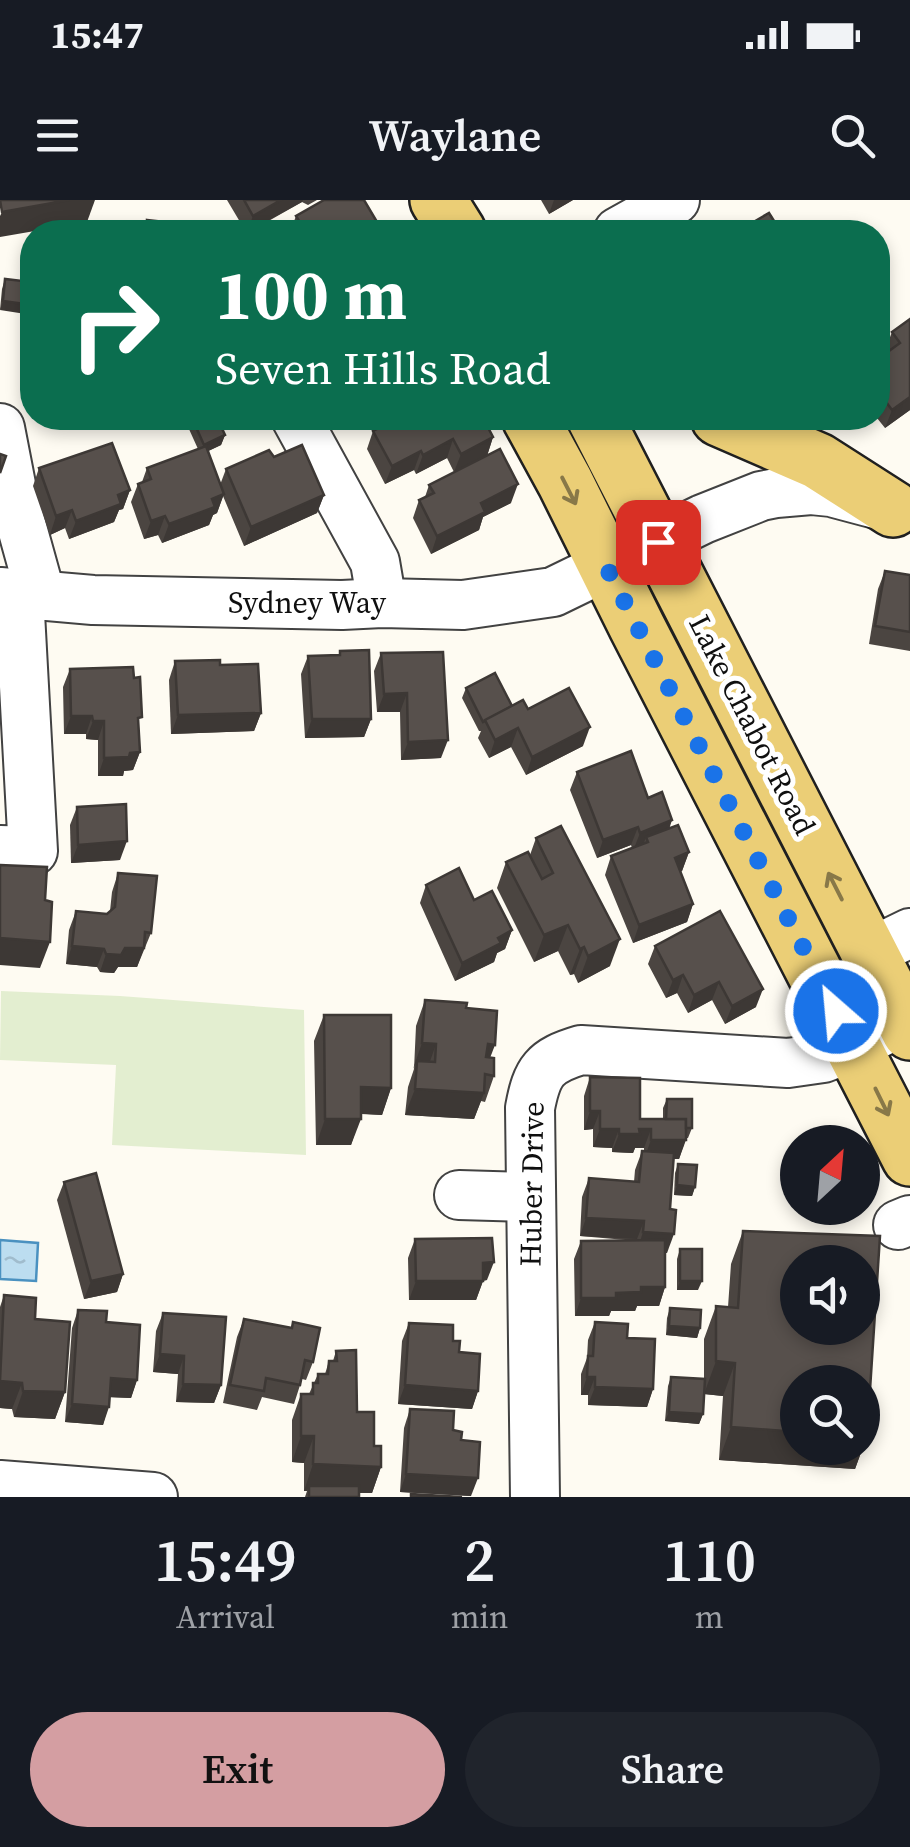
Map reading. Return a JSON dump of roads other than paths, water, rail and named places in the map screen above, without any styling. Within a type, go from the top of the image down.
[{"type":"main road","name":"Lake Chabot Road","points":[[537,430],[910,1158]]},
{"type":"main road","name":"Lake Chabot Road","points":[[602,430],[658,542],[890,943],[907,1026]]},
{"type":"main road","points":[[746,430],[818,462],[901,513]]},
{"type":"street","points":[[639,220],[675,200]]},
{"type":"street","points":[[0,428],[13,495],[32,851],[0,850]]},
{"type":"street","points":[[303,430],[375,562],[382,604]]},
{"type":"street","name":"Sydney Way","points":[[20,595],[304,604],[464,605],[507,601],[553,592],[721,511],[776,493],[830,492],[901,513]]},
{"type":"street","name":"Huber Drive","points":[[534,1497],[530,1108],[534,1085],[543,1068],[559,1057],[581,1050],[787,1080],[823,1058],[907,1026]]},
{"type":"street","points":[[459,1195],[530,1197]]},
{"type":"street","points":[[0,1485],[153,1497]]},
{"type":"water","points":[[0,1240],[38,1243],[36,1281],[0,1279]]}]
